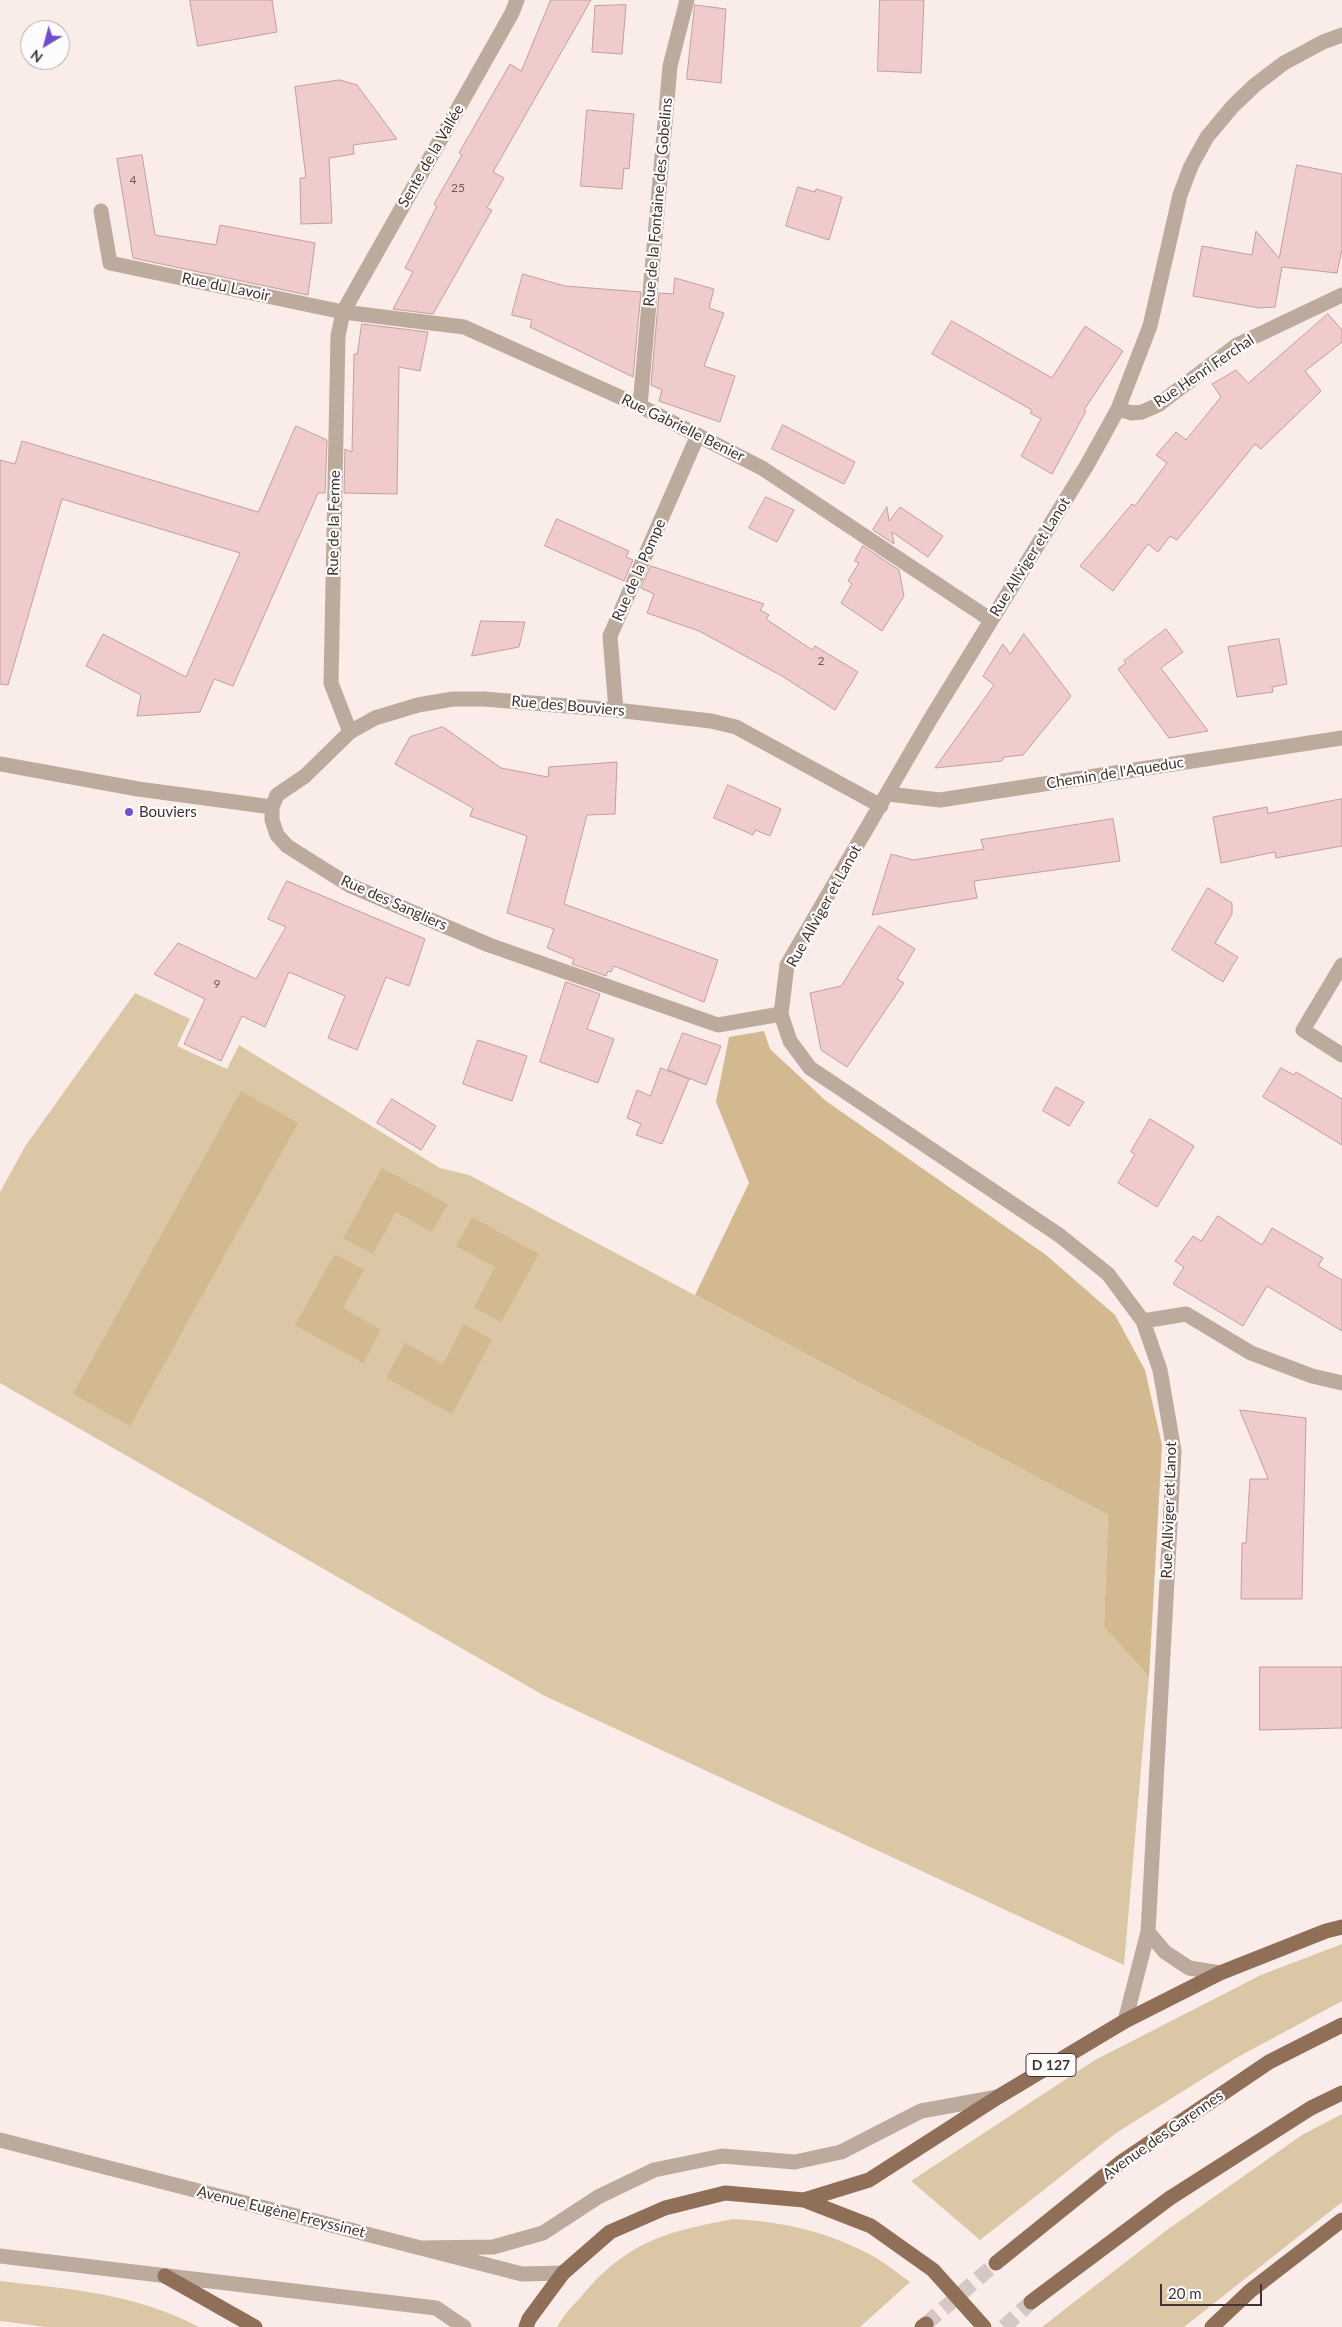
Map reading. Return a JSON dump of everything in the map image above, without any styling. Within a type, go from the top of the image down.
[{"type":"main road","name":"D 127","points":[[804,2200],[869,2180],[998,2097],[1125,2021],[1220,1973],[1326,1931],[1342,1927]]},
{"type":"main road","name":"Avenue des Garennes","points":[[996,2263],[1120,2164],[1269,2062],[1342,2025]]},
{"type":"main road","points":[[1031,2302],[1170,2198],[1311,2108],[1342,2093]]},
{"type":"main road","points":[[526,2327],[529,2319],[563,2273],[610,2232],[665,2208],[725,2193],[804,2200],[871,2226],[933,2270],[984,2327]]},
{"type":"main road","points":[[1212,2327],[1250,2291],[1342,2220]]},
{"type":"main road","points":[[165,2276],[255,2327]]},
{"type":"street","name":"Sente de la Vallée","points":[[343,312],[503,29],[517,0]]},
{"type":"street","name":"Rue de la Fontaine des Gobelins","points":[[640,406],[670,66],[688,0]]},
{"type":"street","name":"Rue Allviger et Lanot","points":[[1125,2021],[1148,1932],[1174,1451],[1160,1370],[1143,1321],[1108,1274],[1059,1235],[810,1068],[790,1041],[781,1014],[787,965],[991,620],[1087,465],[1118,409],[1150,326],[1180,195],[1190,166],[1208,137],[1233,106],[1284,63],[1323,42],[1342,35]]},
{"type":"street","name":"Rue du Lavoir","points":[[100,211],[110,263],[343,312]]},
{"type":"street","name":"Rue Henri Ferchal","points":[[1118,409],[1142,412],[1158,405],[1237,345],[1342,295]]},
{"type":"street","name":"Rue Gabrielle Benier","points":[[343,312],[464,326],[640,406],[762,468],[991,620]]},
{"type":"street","name":"Rue de la Ferme","points":[[343,312],[338,336],[331,683],[350,732]]},
{"type":"street","name":"Rue de la Pompe","points":[[616,710],[610,636],[698,435]]},
{"type":"street","name":"Rue des Bouviers","points":[[272,807],[277,795],[305,776],[350,732],[375,718],[418,705],[454,698],[616,710],[711,721],[736,727],[885,800]]},
{"type":"street","name":"Chemin de l'Aqueduc","points":[[885,800],[940,800],[1342,738]]},
{"type":"street","points":[[0,764],[138,789],[272,807]]},
{"type":"street","name":"Rue des Sangliers","points":[[272,807],[272,820],[277,834],[287,846],[349,885],[489,945],[718,1025],[781,1014]]},
{"type":"street","points":[[1342,967],[1303,1030],[1342,1055]]},
{"type":"street","points":[[1143,1321],[1186,1314],[1251,1353],[1312,1376],[1342,1383]]},
{"type":"street","points":[[1148,1932],[1165,1952],[1189,1968],[1220,1973]]},
{"type":"street","points":[[422,2248],[493,2247],[543,2233],[598,2197],[654,2170],[722,2156],[795,2162],[841,2152],[921,2111],[998,2097]]},
{"type":"street","name":"Avenue Eugène Freyssinet","points":[[0,2140],[522,2274],[563,2273]]},
{"type":"street","points":[[0,2256],[436,2308],[464,2327]]},
{"type":"shaded area","points":[[135,993],[190,1019],[177,1046],[227,1069],[239,1045],[440,1168],[469,1175],[1108,1515],[1104,1627],[1149,1677],[1124,1965],[543,1695],[0,1383],[0,1192],[26,1145]]},
{"type":"shaded area","points":[[764,1031],[770,1049],[826,1101],[1046,1255],[1115,1315],[1145,1370],[1162,1445],[1149,1677],[1104,1627],[1108,1515],[695,1295],[749,1183],[716,1102],[729,1037]]},
{"type":"shaded area","points":[[241,1091],[298,1123],[130,1426],[73,1394]]},
{"type":"shaded area","points":[[382,1168],[448,1204],[432,1232],[396,1212],[373,1254],[343,1238]]},
{"type":"shaded area","points":[[472,1217],[539,1254],[501,1322],[474,1307],[495,1267],[456,1246]]},
{"type":"shaded area","points":[[335,1254],[364,1270],[343,1308],[381,1330],[363,1363],[295,1325]]},
{"type":"shaded area","points":[[464,1324],[492,1340],[452,1414],[386,1378],[405,1343],[443,1364]]},
{"type":"shaded area","points":[[1342,1944],[1342,2001],[1236,2058],[1116,2133],[980,2240],[911,2181],[1095,2060],[1261,1975]]},
{"type":"shaded area","points":[[1342,2114],[1342,2202],[1184,2327],[1042,2327],[1167,2230],[1302,2135]]},
{"type":"shaded area","points":[[734,2219],[787,2225],[836,2239],[874,2257],[910,2282],[860,2327],[557,2327],[568,2311],[598,2278],[614,2263],[632,2251],[668,2234]]},
{"type":"shaded area","points":[[0,2281],[77,2290],[125,2299],[174,2315],[199,2327],[46,2327],[0,2321]]},
{"type":"building","points":[[190,0],[272,0],[277,32],[198,46]]},
{"type":"building","points":[[551,0],[591,0],[493,172],[504,178],[487,208],[492,210],[433,314],[393,309],[413,272],[405,268],[437,206],[434,204],[462,155],[459,153],[510,64],[521,71]]},
{"type":"building","points":[[880,0],[924,0],[921,73],[878,71]]},
{"type":"building","points":[[626,5],[622,54],[592,52],[595,6]]},
{"type":"building","points":[[695,5],[726,9],[721,83],[687,79]]},
{"type":"building","points":[[340,80],[357,85],[397,139],[353,145],[354,154],[329,158],[332,223],[301,224],[300,178],[306,178],[295,87]]},
{"type":"building","points":[[587,110],[634,114],[629,169],[624,168],[622,189],[581,186]]},
{"type":"building","points":[[142,155],[155,235],[216,245],[220,225],[315,243],[308,295],[133,258],[117,159]]},
{"type":"building","points":[[1297,165],[1342,174],[1342,249],[1337,273],[1282,267],[1275,307],[1259,308],[1193,296],[1202,246],[1252,255],[1256,231],[1279,258]]},
{"type":"building","points":[[798,187],[815,192],[816,189],[842,197],[829,240],[786,226]]},
{"type":"building","points":[[523,274],[565,286],[641,292],[633,377],[530,327],[532,320],[512,315]]},
{"type":"building","points":[[675,278],[714,289],[709,308],[724,313],[704,366],[735,376],[720,422],[659,401],[662,390],[651,385],[659,293],[673,294]]},
{"type":"building","points":[[1328,314],[1342,330],[1342,342],[1305,371],[1321,391],[1261,449],[1255,444],[1177,540],[1170,536],[1158,552],[1148,544],[1113,591],[1080,566],[1132,504],[1135,506],[1167,463],[1156,455],[1176,432],[1186,440],[1221,397],[1212,384],[1236,370],[1248,383]]},
{"type":"building","points":[[952,321],[1052,378],[1085,326],[1123,351],[1084,410],[1086,411],[1052,474],[1021,456],[1041,419],[1030,413],[1032,410],[932,354]]},
{"type":"building","points":[[362,324],[428,332],[420,371],[399,367],[397,494],[344,493],[345,449],[352,452],[354,354],[357,354]]},
{"type":"building","points":[[783,425],[855,462],[844,484],[772,449]]},
{"type":"building","points":[[296,426],[327,440],[325,493],[318,493],[233,686],[214,679],[200,712],[137,716],[141,695],[86,666],[103,634],[186,677],[240,553],[62,499],[8,685],[0,684],[0,460],[15,464],[22,441],[258,512]]},
{"type":"building","points":[[766,497],[794,510],[777,542],[749,528]]},
{"type":"building","points":[[887,507],[889,521],[900,507],[943,536],[928,557],[892,532],[894,544],[873,530]]},
{"type":"building","points":[[557,519],[629,551],[626,557],[633,560],[624,581],[545,546]]},
{"type":"building","points":[[863,546],[899,570],[904,596],[882,631],[841,603],[852,584],[848,581],[859,563],[855,561]]},
{"type":"building","points":[[651,566],[764,604],[760,610],[769,615],[766,619],[812,650],[815,646],[858,672],[835,710],[782,676],[699,631],[647,613],[654,594],[641,588]]},
{"type":"building","points":[[481,621],[525,622],[519,647],[472,656]]},
{"type":"building","points":[[1166,629],[1183,652],[1161,668],[1208,731],[1169,738],[1118,669],[1126,663],[1124,661]]},
{"type":"building","points":[[1024,634],[1071,696],[1023,755],[1004,757],[1002,761],[935,768],[994,685],[983,676],[1003,644],[1010,654]]},
{"type":"building","points":[[1279,639],[1287,684],[1272,687],[1273,692],[1237,697],[1228,647]]},
{"type":"building","points":[[443,727],[501,768],[548,777],[549,767],[617,762],[615,814],[587,815],[564,904],[718,960],[704,1002],[614,966],[611,972],[608,971],[606,976],[572,964],[574,959],[547,948],[554,929],[507,913],[527,836],[470,816],[473,808],[395,764],[410,737]]},
{"type":"building","points":[[728,785],[781,809],[770,836],[755,830],[753,835],[714,818]]},
{"type":"building","points":[[1342,799],[1342,846],[1276,858],[1275,852],[1221,863],[1213,817],[1267,807],[1268,813]]},
{"type":"building","points":[[1113,819],[1120,861],[974,881],[977,898],[872,915],[891,854],[913,860],[984,849],[981,840]]},
{"type":"building","points":[[287,881],[425,939],[409,986],[386,977],[357,1050],[328,1038],[345,996],[289,972],[265,1027],[242,1016],[221,1061],[184,1044],[205,999],[154,974],[178,943],[256,979],[286,927],[268,919]]},
{"type":"building","points":[[1208,888],[1232,903],[1232,914],[1215,943],[1238,957],[1223,982],[1172,950]]},
{"type":"building","points":[[879,926],[915,949],[897,979],[904,983],[847,1067],[821,1050],[810,993],[841,986]]},
{"type":"building","points":[[566,982],[600,994],[587,1029],[614,1039],[598,1083],[540,1062]]},
{"type":"building","points":[[683,1033],[721,1046],[706,1085],[668,1070]]},
{"type":"building","points":[[478,1040],[527,1056],[512,1101],[463,1084]]},
{"type":"building","points":[[661,1068],[689,1079],[662,1144],[636,1135],[641,1124],[627,1118],[637,1090],[650,1096]]},
{"type":"building","points":[[1281,1068],[1294,1075],[1296,1072],[1342,1099],[1342,1145],[1263,1097]]},
{"type":"building","points":[[1056,1087],[1084,1102],[1069,1126],[1043,1111]]},
{"type":"building","points":[[392,1099],[436,1126],[421,1150],[377,1123]]},
{"type":"building","points":[[1150,1119],[1194,1146],[1157,1207],[1118,1183],[1135,1154],[1131,1152]]},
{"type":"building","points":[[1218,1216],[1262,1245],[1272,1228],[1323,1258],[1318,1266],[1342,1280],[1342,1331],[1267,1286],[1243,1326],[1173,1284],[1184,1267],[1175,1261],[1193,1236],[1201,1241]]},
{"type":"building","points":[[1240,1410],[1306,1418],[1302,1599],[1241,1599],[1242,1543],[1246,1543],[1250,1479],[1268,1479]]},
{"type":"building","points":[[1260,1667],[1342,1667],[1342,1728],[1260,1730]]},
{"type":"tunnel","points":[[926,2324],[996,2263]]},
{"type":"tunnel","points":[[1004,2327],[1031,2302]]},
{"type":"place","name":"Bouviers","points":[[129,812]]}]
